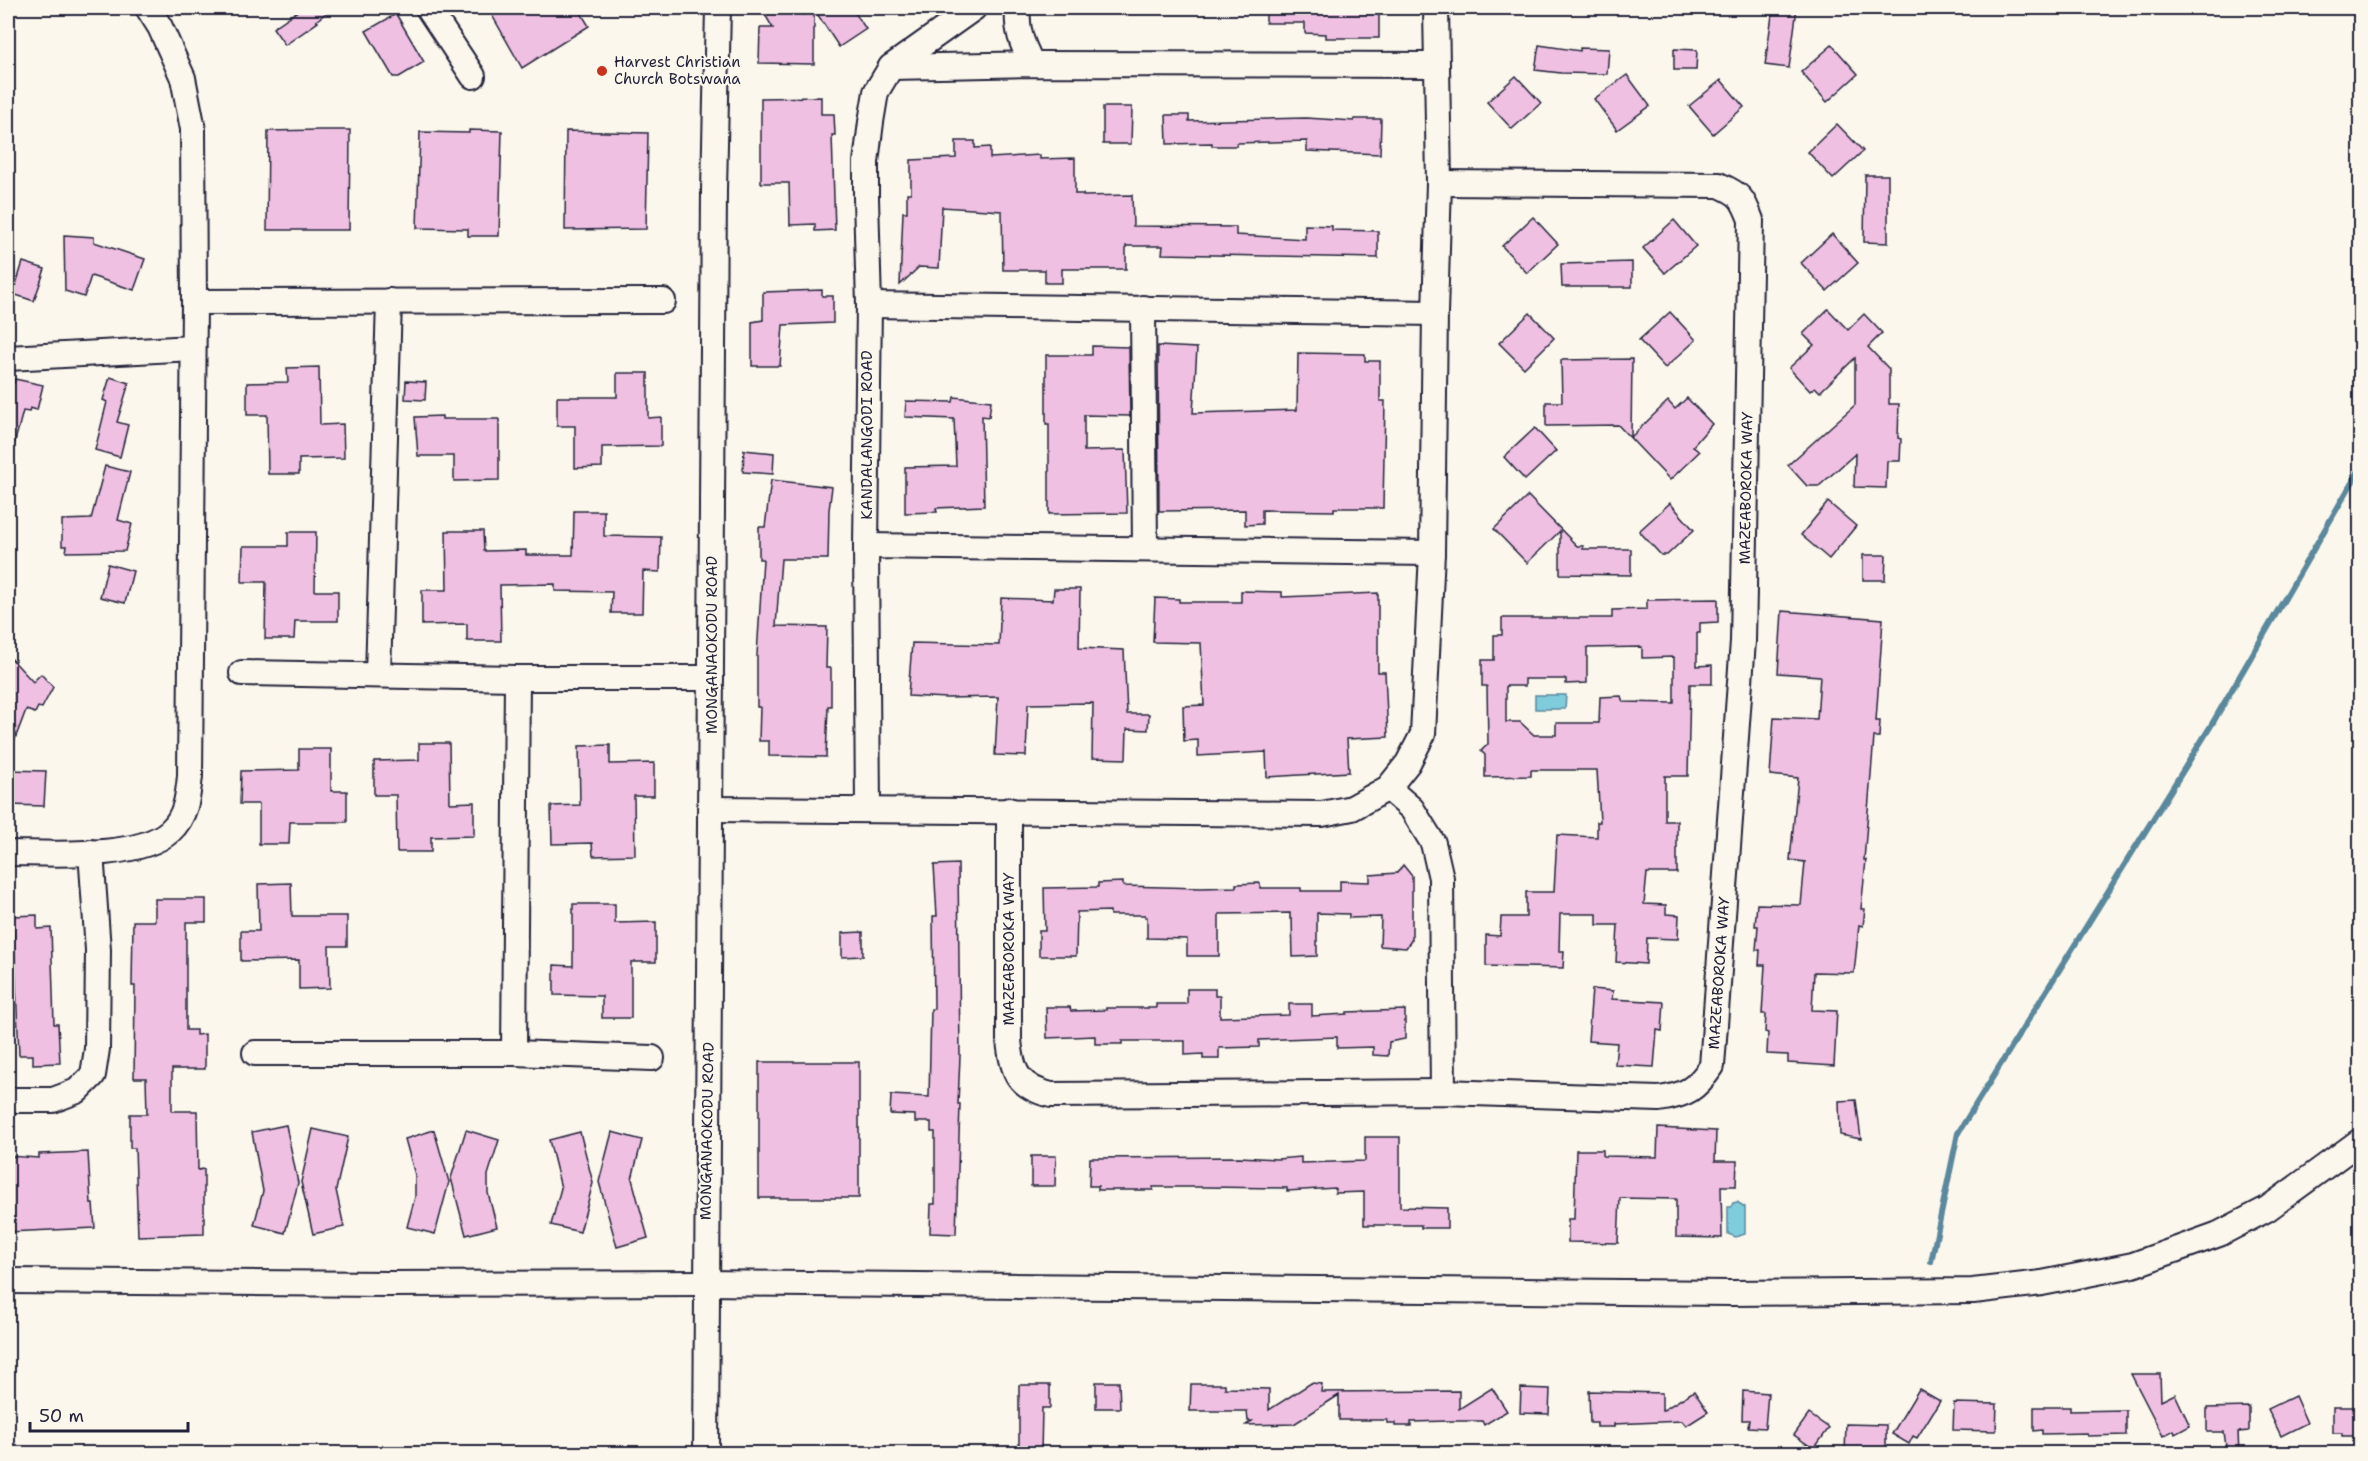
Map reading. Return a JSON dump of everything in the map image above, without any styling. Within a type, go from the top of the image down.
[{"type":"street","points":[[8,853],[132,849],[150,843],[171,831],[187,805],[190,764],[194,302],[193,129],[183,78],[160,27],[148,8]]},
{"type":"street","points":[[428,8],[473,76]]},
{"type":"street","name":"MONGANAOKODU ROAD","points":[[706,1454],[705,1283],[711,809],[714,190],[718,8]]},
{"type":"street","points":[[891,67],[974,8]]},
{"type":"street","points":[[1018,8],[1017,23],[1020,42],[1032,64]]},
{"type":"street","points":[[711,809],[1322,814],[1352,808],[1388,788],[1408,763],[1423,734],[1432,552],[1439,183],[1436,8]]},
{"type":"street","points":[[891,67],[1032,64],[1437,65]]},
{"type":"street","name":"KANDALANGODI ROAD","points":[[868,809],[866,162],[876,92],[891,67]]},
{"type":"street","name":"MAZEABOROKA WAY","points":[[1009,810],[1009,1040],[1015,1071],[1023,1084],[1035,1091],[1051,1095],[1443,1092],[1659,1100],[1683,1095],[1701,1082],[1712,1066],[1743,641],[1751,220],[1744,201],[1736,193],[1719,184],[1439,183]]},
{"type":"street","points":[[378,675],[389,301]]},
{"type":"street","points":[[194,302],[663,302]]},
{"type":"street","points":[[868,305],[1435,313]]},
{"type":"street","points":[[1143,308],[1145,549]]},
{"type":"street","points":[[8,358],[193,348]]},
{"type":"street","points":[[866,546],[1432,552]]},
{"type":"street","points":[[242,673],[517,678],[711,678]]},
{"type":"street","points":[[514,1053],[517,678]]},
{"type":"street","points":[[1388,788],[1413,809],[1433,843],[1441,878],[1443,1092]]},
{"type":"street","points":[[8,1100],[53,1100],[77,1091],[93,1075],[97,1049],[98,950],[91,852]]},
{"type":"street","points":[[255,1053],[514,1053],[652,1058]]},
{"type":"street","points":[[8,1281],[389,1284],[705,1283],[1707,1293],[1973,1292],[2133,1265],[2219,1234],[2267,1209],[2361,1141]]},
{"type":"water","points":[[1535,695],[1566,695],[1565,709],[1535,709]]},
{"type":"water","points":[[1737,1202],[1745,1207],[1745,1234],[1736,1237],[1728,1234],[1728,1207]]},
{"type":"building","points":[[302,8],[332,8],[316,21],[318,22],[285,45],[273,28]]},
{"type":"building","points":[[488,8],[578,8],[589,26],[522,68]]},
{"type":"building","points":[[761,8],[798,8],[803,15],[813,8],[852,8],[866,29],[839,47],[814,9],[814,64],[759,63],[760,28],[773,28]]},
{"type":"building","points":[[1266,8],[1379,8],[1379,38],[1326,38],[1326,34],[1305,33],[1305,23],[1266,23]]},
{"type":"building","points":[[1773,8],[1797,8],[1789,68],[1765,65]]},
{"type":"building","points":[[396,14],[424,62],[399,77],[393,77],[366,31]]},
{"type":"building","points":[[1539,45],[1580,51],[1580,48],[1609,49],[1607,74],[1535,70]]},
{"type":"building","points":[[1832,45],[1858,74],[1827,102],[1801,72]]},
{"type":"building","points":[[1674,49],[1697,50],[1696,70],[1674,70]]},
{"type":"building","points":[[1627,75],[1650,106],[1617,130],[1594,99]]},
{"type":"building","points":[[1516,76],[1541,103],[1512,129],[1487,102]]},
{"type":"building","points":[[1721,80],[1744,107],[1713,134],[1689,106]]},
{"type":"building","points":[[821,97],[821,114],[834,114],[835,135],[832,135],[835,230],[815,231],[815,224],[790,225],[789,183],[761,183],[761,98]]},
{"type":"building","points":[[1103,107],[1132,107],[1131,144],[1103,144]]},
{"type":"building","points":[[1166,115],[1189,115],[1189,121],[1381,119],[1380,154],[1307,151],[1307,141],[1237,143],[1237,146],[1212,146],[1212,143],[1167,144]]},
{"type":"building","points":[[1837,124],[1863,151],[1833,179],[1808,152]]},
{"type":"building","points":[[350,130],[349,230],[267,230],[268,131]]},
{"type":"building","points":[[469,130],[502,131],[499,236],[468,236],[468,229],[417,228],[420,132],[469,133]]},
{"type":"building","points":[[566,131],[648,133],[646,229],[565,230]]},
{"type":"building","points":[[956,141],[975,141],[975,148],[990,147],[990,158],[1040,155],[1040,159],[1075,158],[1075,194],[1083,194],[1083,196],[1132,195],[1133,226],[1236,227],[1236,235],[1305,239],[1305,225],[1332,226],[1332,230],[1378,231],[1378,258],[1162,254],[1163,246],[1126,246],[1126,269],[1062,269],[1062,283],[1045,283],[1045,270],[1003,270],[1002,211],[942,207],[939,268],[919,267],[900,285],[903,212],[907,212],[907,193],[911,193],[911,160],[956,158]]},
{"type":"building","points":[[1865,175],[1888,175],[1888,243],[1864,242]]},
{"type":"building","points":[[1533,217],[1558,244],[1527,273],[1502,246]]},
{"type":"building","points":[[1674,220],[1696,246],[1665,273],[1643,248]]},
{"type":"building","points":[[1832,234],[1858,263],[1827,291],[1801,263]]},
{"type":"building","points":[[64,235],[94,237],[94,242],[145,259],[134,290],[91,276],[84,297],[65,291]]},
{"type":"building","points":[[23,262],[45,269],[34,301],[13,294]]},
{"type":"building","points":[[1632,262],[1632,287],[1562,287],[1561,264]]},
{"type":"building","points":[[822,290],[822,296],[833,296],[833,323],[783,325],[780,366],[752,366],[752,322],[763,320],[763,292]]},
{"type":"building","points":[[1828,309],[1848,330],[1864,314],[1882,333],[1868,347],[1889,369],[1889,404],[1899,404],[1898,438],[1901,439],[1900,461],[1887,461],[1886,488],[1854,487],[1855,454],[1819,486],[1807,486],[1788,465],[1855,405],[1855,358],[1820,392],[1815,387],[1810,391],[1789,368],[1814,345],[1803,334]]},
{"type":"building","points":[[1670,312],[1696,340],[1665,368],[1639,340]]},
{"type":"building","points":[[1530,313],[1554,338],[1524,368],[1499,343]]},
{"type":"building","points":[[1092,346],[1129,347],[1130,416],[1084,415],[1084,451],[1125,450],[1127,513],[1049,514],[1046,355],[1092,355]]},
{"type":"building","points":[[1158,346],[1197,348],[1193,413],[1297,410],[1298,353],[1365,354],[1365,361],[1380,361],[1380,401],[1385,401],[1383,508],[1334,508],[1334,511],[1262,510],[1262,524],[1245,525],[1245,510],[1159,511]]},
{"type":"building","points":[[1632,359],[1631,437],[1668,401],[1675,409],[1687,398],[1712,424],[1693,446],[1699,452],[1670,480],[1618,425],[1546,426],[1546,402],[1562,402],[1561,360]]},
{"type":"building","points":[[319,367],[320,425],[343,424],[344,458],[299,459],[299,474],[268,474],[267,415],[247,415],[247,383],[288,382],[287,368]]},
{"type":"building","points":[[617,373],[648,373],[648,418],[661,417],[661,446],[602,447],[602,467],[575,468],[575,426],[557,426],[557,397],[617,397]]},
{"type":"building","points":[[110,377],[129,383],[117,422],[128,425],[120,457],[95,450],[107,402],[103,400]]},
{"type":"building","points":[[15,379],[43,385],[37,410],[30,408],[29,412],[23,411],[13,449],[8,448],[8,382],[14,383]]},
{"type":"building","points":[[406,381],[426,382],[425,400],[405,399]]},
{"type":"building","points":[[954,397],[991,401],[989,417],[982,416],[984,506],[936,508],[937,512],[905,513],[905,467],[956,466],[954,419],[905,417],[906,401],[953,402]]},
{"type":"building","points":[[442,416],[442,419],[499,419],[499,480],[454,481],[454,456],[418,456],[415,417]]},
{"type":"building","points":[[1535,428],[1556,451],[1525,480],[1504,457]]},
{"type":"building","points":[[744,450],[774,453],[773,474],[743,472]]},
{"type":"building","points":[[105,466],[130,472],[118,520],[132,524],[125,551],[66,552],[67,546],[62,546],[62,520],[91,519]]},
{"type":"building","points":[[771,480],[832,487],[828,559],[781,559],[776,626],[827,627],[826,668],[831,668],[831,706],[828,706],[826,757],[769,756],[769,741],[759,741],[757,655],[763,559],[759,559],[759,527],[765,527]]},
{"type":"building","points":[[1528,496],[1577,546],[1583,546],[1583,549],[1631,549],[1631,575],[1560,574],[1560,531],[1527,563],[1494,529]]},
{"type":"building","points":[[1828,502],[1856,526],[1829,559],[1801,535]]},
{"type":"building","points":[[1670,503],[1694,530],[1667,555],[1661,555],[1639,531]]},
{"type":"building","points":[[574,511],[604,511],[604,536],[661,537],[660,572],[643,571],[642,613],[611,613],[612,592],[555,591],[555,584],[500,585],[501,641],[467,641],[467,624],[422,625],[422,590],[447,590],[446,531],[483,531],[484,551],[526,550],[526,555],[573,555]]},
{"type":"building","points":[[288,532],[316,532],[315,591],[338,591],[338,621],[295,621],[294,639],[265,639],[266,582],[242,582],[243,546],[288,546]]},
{"type":"building","points":[[1863,555],[1886,555],[1885,580],[1863,580]]},
{"type":"building","points":[[108,564],[133,571],[125,603],[100,597]]},
{"type":"building","points":[[1054,589],[1080,589],[1079,648],[1124,650],[1127,714],[1149,714],[1148,730],[1127,729],[1126,759],[1092,758],[1093,703],[1028,704],[1026,756],[995,755],[998,697],[908,696],[912,643],[999,645],[1001,598],[1053,600]]},
{"type":"building","points":[[1241,591],[1282,592],[1282,597],[1378,593],[1378,672],[1385,672],[1388,737],[1347,739],[1349,772],[1267,777],[1266,752],[1198,756],[1198,740],[1184,741],[1183,706],[1204,705],[1201,643],[1153,642],[1155,598],[1179,599],[1179,602],[1241,602]]},
{"type":"building","points":[[1718,599],[1718,622],[1700,623],[1700,633],[1697,633],[1697,666],[1712,665],[1712,684],[1690,684],[1688,776],[1665,776],[1665,821],[1677,821],[1677,873],[1647,873],[1644,904],[1666,905],[1666,914],[1679,915],[1678,939],[1647,938],[1646,964],[1616,962],[1618,925],[1597,925],[1597,914],[1560,914],[1559,951],[1564,951],[1563,968],[1486,966],[1486,935],[1500,936],[1501,917],[1526,917],[1526,892],[1554,892],[1557,835],[1597,837],[1597,822],[1600,822],[1597,770],[1531,770],[1531,776],[1485,777],[1485,755],[1481,751],[1488,744],[1487,686],[1482,686],[1482,660],[1494,660],[1494,635],[1502,635],[1502,618],[1612,618],[1612,610],[1647,609],[1647,600]],"holes":[[[1642,647],[1642,658],[1674,657],[1674,703],[1623,702],[1621,696],[1600,697],[1599,723],[1556,723],[1556,735],[1534,735],[1520,722],[1506,722],[1506,686],[1525,686],[1525,679],[1566,679],[1566,684],[1587,683],[1587,648]]]},
{"type":"building","points":[[1782,611],[1883,619],[1876,721],[1880,721],[1879,737],[1874,737],[1864,860],[1866,860],[1861,909],[1865,909],[1863,926],[1859,925],[1854,973],[1814,972],[1812,1010],[1837,1011],[1834,1066],[1788,1063],[1788,1055],[1767,1054],[1766,1014],[1762,1014],[1765,965],[1759,965],[1760,950],[1756,950],[1757,904],[1801,905],[1805,862],[1790,860],[1798,778],[1770,775],[1774,717],[1817,719],[1820,676],[1778,673]]},
{"type":"building","points":[[8,655],[33,682],[41,674],[53,687],[42,708],[38,707],[35,713],[26,710],[9,755],[8,754]]},
{"type":"building","points":[[419,743],[449,743],[450,803],[474,802],[474,836],[431,837],[431,852],[397,852],[396,795],[374,795],[374,761],[419,760]]},
{"type":"building","points":[[610,745],[610,764],[654,763],[654,796],[634,796],[635,855],[593,856],[592,843],[552,844],[551,806],[580,805],[579,746]]},
{"type":"building","points":[[299,749],[331,749],[331,791],[347,791],[347,822],[290,822],[289,844],[259,844],[259,804],[240,804],[241,771],[299,770]]},
{"type":"building","points":[[8,770],[46,771],[44,806],[8,805]]},
{"type":"building","points":[[958,864],[960,1056],[958,1104],[960,1104],[956,1234],[930,1233],[931,1204],[935,1204],[935,1132],[931,1132],[931,1122],[915,1122],[915,1115],[890,1114],[891,1095],[929,1097],[931,1009],[934,1009],[933,916],[937,916],[934,865]]},
{"type":"building","points":[[1403,865],[1412,876],[1412,939],[1406,948],[1380,946],[1381,917],[1349,918],[1349,914],[1317,913],[1317,956],[1293,957],[1290,913],[1219,914],[1219,956],[1187,956],[1187,939],[1147,938],[1147,917],[1145,915],[1110,915],[1110,911],[1077,912],[1076,956],[1039,956],[1039,931],[1045,931],[1044,888],[1098,887],[1098,883],[1123,882],[1123,886],[1201,888],[1236,887],[1236,884],[1260,883],[1260,888],[1340,891],[1340,881],[1370,882],[1370,875],[1397,873]]},
{"type":"building","points":[[291,883],[292,916],[347,916],[347,946],[329,946],[330,988],[299,989],[299,960],[241,961],[241,931],[259,931],[258,884]]},
{"type":"building","points":[[155,899],[206,899],[206,922],[186,922],[186,1030],[196,1030],[196,1035],[205,1034],[205,1069],[172,1069],[172,1111],[197,1111],[198,1170],[204,1169],[204,1234],[138,1236],[135,1148],[130,1148],[130,1114],[147,1114],[146,1078],[134,1078],[133,921],[155,921]]},
{"type":"building","points":[[573,904],[615,904],[615,923],[656,922],[656,962],[631,962],[631,1018],[602,1018],[602,996],[554,995],[554,965],[573,966]]},
{"type":"building","points":[[37,915],[37,929],[51,928],[54,1024],[58,1024],[60,1063],[33,1064],[33,1055],[19,1055],[13,916]]},
{"type":"building","points":[[863,932],[863,956],[842,957],[842,933]]},
{"type":"building","points":[[1187,989],[1215,989],[1215,996],[1220,996],[1220,1017],[1289,1015],[1289,1004],[1312,1004],[1312,1016],[1405,1010],[1405,1039],[1389,1042],[1388,1056],[1373,1055],[1373,1047],[1337,1048],[1337,1037],[1259,1040],[1259,1047],[1219,1048],[1219,1059],[1203,1059],[1203,1054],[1185,1055],[1185,1041],[1122,1041],[1122,1044],[1095,1044],[1095,1036],[1047,1038],[1046,1007],[1070,1007],[1071,1011],[1156,1008],[1156,1004],[1187,1004]]},
{"type":"building","points":[[1592,989],[1613,991],[1612,999],[1664,1002],[1662,1031],[1657,1030],[1654,1067],[1615,1065],[1617,1043],[1588,1041]]},
{"type":"building","points":[[759,1062],[859,1062],[859,1198],[759,1198]]},
{"type":"building","points":[[1856,1100],[1861,1139],[1840,1135],[1839,1101]]},
{"type":"building","points":[[286,1125],[298,1183],[285,1233],[254,1225],[263,1191],[252,1132]]},
{"type":"building","points":[[1658,1128],[1716,1131],[1715,1161],[1737,1161],[1736,1186],[1721,1186],[1722,1238],[1676,1237],[1676,1199],[1620,1198],[1618,1243],[1568,1242],[1568,1219],[1574,1219],[1576,1150],[1603,1150],[1603,1156],[1657,1157]]},
{"type":"building","points":[[313,1129],[348,1137],[336,1190],[344,1227],[313,1234],[301,1182]]},
{"type":"building","points":[[434,1130],[449,1182],[435,1234],[407,1227],[415,1197],[415,1175],[405,1139]]},
{"type":"building","points":[[466,1130],[499,1140],[488,1175],[488,1193],[497,1227],[466,1235],[451,1178]]},
{"type":"building","points":[[580,1132],[593,1183],[580,1232],[551,1225],[561,1188],[549,1140]]},
{"type":"building","points":[[612,1132],[642,1140],[632,1179],[648,1238],[617,1247],[599,1182]]},
{"type":"building","points":[[1365,1137],[1400,1137],[1400,1207],[1447,1208],[1447,1228],[1421,1228],[1421,1225],[1364,1225],[1364,1192],[1335,1193],[1335,1188],[1287,1191],[1287,1188],[1207,1187],[1098,1190],[1098,1186],[1089,1186],[1090,1158],[1240,1157],[1277,1159],[1301,1157],[1301,1163],[1365,1161]]},
{"type":"building","points":[[88,1152],[95,1228],[8,1232],[8,1156],[39,1158],[39,1154]]},
{"type":"building","points":[[1031,1156],[1056,1156],[1055,1186],[1031,1186]]},
{"type":"building","points":[[2131,1374],[2160,1374],[2161,1401],[2175,1394],[2190,1426],[2175,1434],[2174,1430],[2163,1436]]},
{"type":"building","points":[[1096,1382],[1119,1382],[1120,1408],[1096,1408]]},
{"type":"building","points":[[1311,1383],[1322,1384],[1321,1392],[1459,1391],[1459,1409],[1492,1388],[1507,1411],[1484,1425],[1482,1421],[1447,1421],[1411,1422],[1411,1426],[1395,1426],[1395,1423],[1387,1423],[1387,1420],[1339,1420],[1339,1395],[1294,1424],[1246,1425],[1252,1421],[1248,1421],[1247,1411],[1190,1411],[1191,1384],[1225,1384],[1225,1388],[1269,1389],[1269,1410]]},
{"type":"building","points":[[1019,1385],[1050,1385],[1050,1408],[1042,1408],[1041,1454],[1019,1454]]},
{"type":"building","points":[[1521,1388],[1550,1389],[1549,1414],[1520,1413]]},
{"type":"building","points":[[1919,1389],[1940,1401],[1917,1438],[1913,1436],[1909,1444],[1892,1434]]},
{"type":"building","points":[[1589,1391],[1662,1393],[1662,1411],[1694,1391],[1708,1412],[1686,1426],[1682,1421],[1597,1427],[1597,1423],[1590,1423]]},
{"type":"building","points":[[1743,1391],[1768,1393],[1765,1428],[1748,1427],[1749,1420],[1742,1420]]},
{"type":"building","points":[[2295,1396],[2307,1423],[2281,1436],[2268,1409]]},
{"type":"building","points":[[1954,1403],[1997,1404],[1996,1431],[1953,1430]]},
{"type":"building","points":[[2034,1407],[2070,1407],[2070,1411],[2126,1410],[2126,1435],[2042,1434],[2042,1430],[2034,1431]]},
{"type":"building","points":[[2249,1407],[2249,1431],[2238,1432],[2239,1454],[2227,1454],[2224,1432],[2207,1432],[2207,1408]]},
{"type":"building","points":[[2333,1407],[2361,1407],[2361,1436],[2342,1436],[2342,1433],[2333,1433]]},
{"type":"building","points":[[1809,1414],[1829,1428],[1814,1449],[1794,1435]]},
{"type":"building","points":[[1846,1424],[1886,1425],[1886,1453],[1845,1454]]},
{"type":"waterway","points":[[1931,1262],[1958,1133],[2212,724],[2360,469]]},
{"type":"place","name":"Harvest Christian Church Botswana","points":[[602,71]]}]
